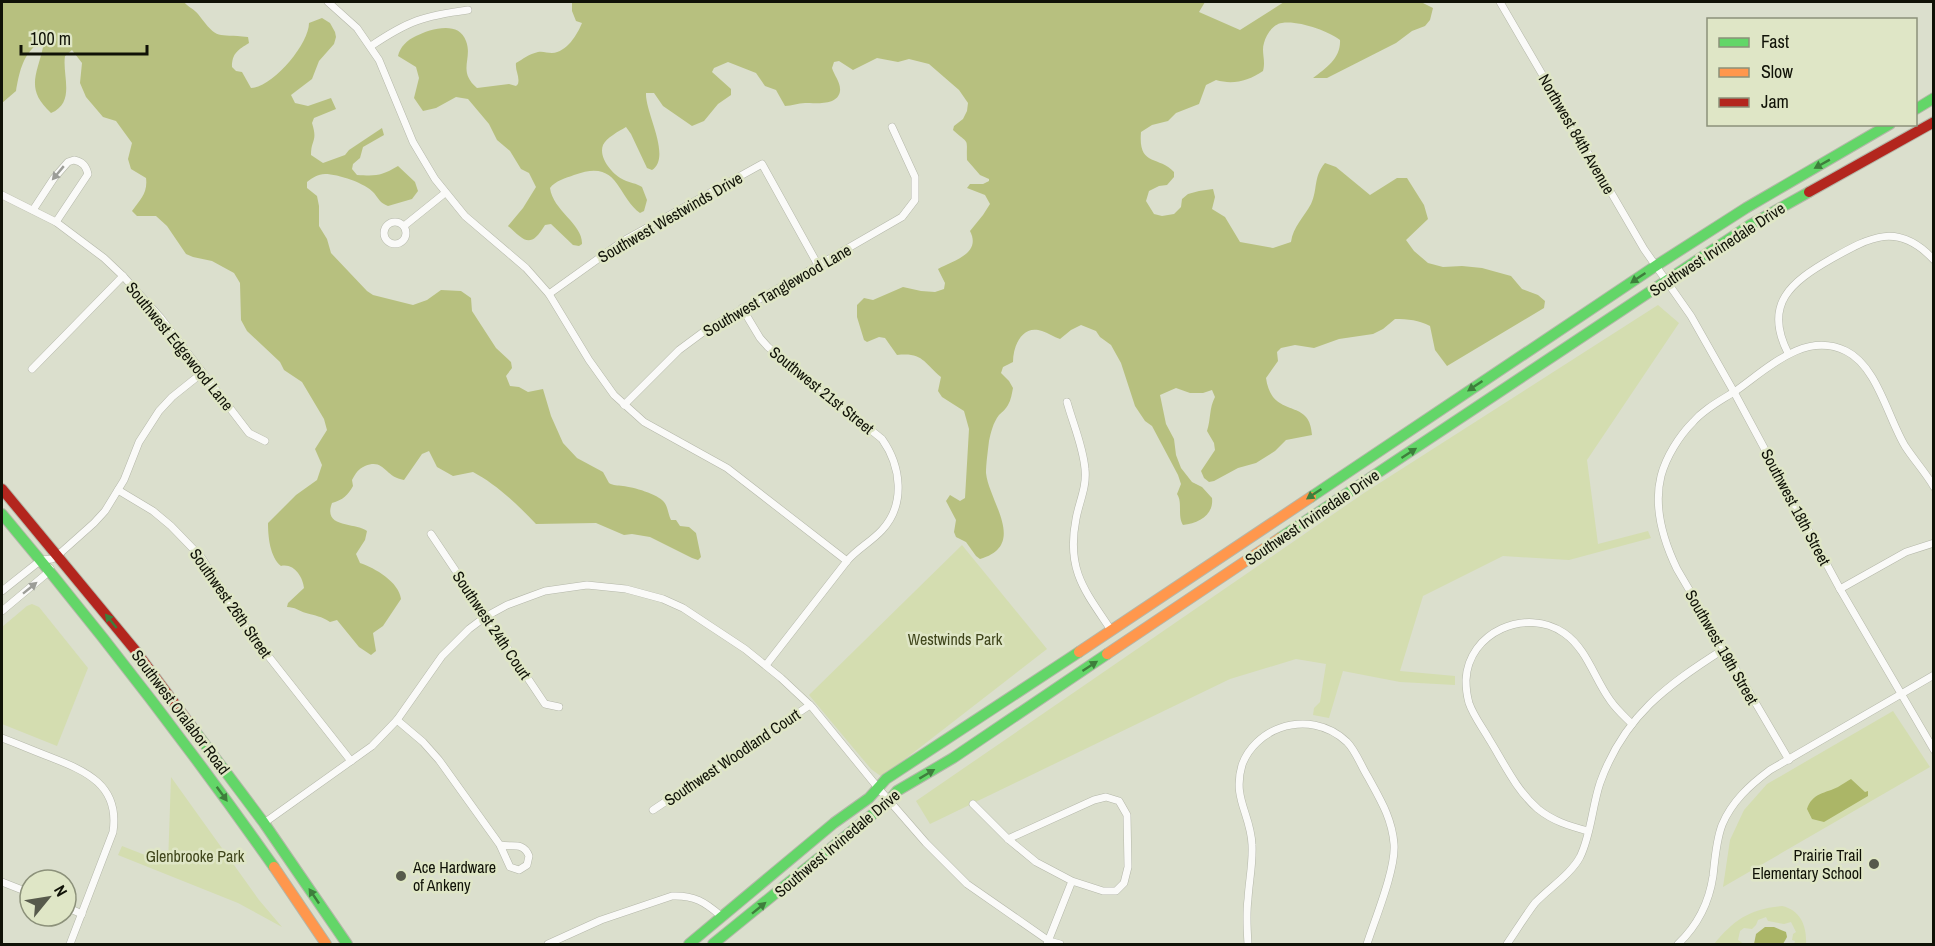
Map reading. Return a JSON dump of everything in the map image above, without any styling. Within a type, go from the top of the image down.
[{"type":"main road","points":[[1917,108],[1934,98]]},
{"type":"main road","name":"Southwest Irvinedale Drive","points":[[713,945],[890,801],[897,791],[953,758],[1776,209],[1934,122]]},
{"type":"main road","name":"Southwest Irvinedale Drive","points":[[689,945],[845,814],[879,789],[886,779],[1657,266],[1746,208],[1887,126]]},
{"type":"main road","name":"Southwest Oralabor Road","points":[[2,489],[50,561],[267,857],[326,945]]},
{"type":"main road","name":"Southwest Oralabor Road","points":[[2,514],[135,650],[264,823],[347,945]]},
{"type":"main road","points":[[1258,532],[1268,547]]},
{"type":"street","points":[[328,2],[357,28],[370,46],[388,78],[412,142],[445,193],[477,227],[526,268],[549,294],[601,379],[624,405],[660,432],[727,468],[847,561]]},
{"type":"street","name":"Northwest 84th Avenue","points":[[1500,2],[1644,249],[1657,266]]},
{"type":"street","points":[[370,46],[417,19],[433,14],[468,10]]},
{"type":"street","name":"Southwest Tanglewood Lane","points":[[624,405],[686,344],[706,330],[893,224],[910,208],[915,200],[915,177],[892,127]]},
{"type":"street","points":[[33,210],[63,167],[74,160],[81,162],[88,174],[56,222]]},
{"type":"street","name":"Southwest Westwinds Drive","points":[[549,294],[623,241],[762,164],[818,265]]},
{"type":"street","points":[[404,226],[445,193]]},
{"type":"street","name":"Southwest Edgewood Lane","points":[[2,195],[56,222],[123,276],[154,310],[249,434],[265,441]]},
{"type":"street","points":[[1934,260],[1920,246],[1908,240],[1882,237],[1865,240],[1815,268],[1790,287],[1781,303],[1778,320],[1781,340],[1788,353],[1821,344],[1847,351],[1861,362],[1873,380],[1904,445],[1934,487]]},
{"type":"street","name":"Southwest 18th Street","points":[[1657,266],[1690,316],[1734,392],[1840,589],[1934,750]]},
{"type":"street","points":[[32,369],[123,276]]},
{"type":"street","name":"Southwest 21st Street","points":[[742,308],[768,347],[882,439],[894,459],[899,483],[898,496],[891,517],[884,528],[847,561],[766,665]]},
{"type":"street","name":"Southwest 19th Street","points":[[1788,353],[1691,423],[1667,460],[1660,478],[1659,496],[1662,532],[1677,568],[1789,760]]},
{"type":"street","points":[[2,611],[50,561],[105,511],[118,490],[148,426],[172,397],[202,373]]},
{"type":"street","points":[[1067,402],[1082,449],[1085,469],[1085,484],[1076,520],[1074,548],[1076,570],[1084,590],[1111,630]]},
{"type":"street","name":"Southwest 26th Street","points":[[118,490],[153,511],[201,557],[247,629],[351,760]]},
{"type":"street","name":"Southwest 24th Court","points":[[431,534],[545,704],[559,707]]},
{"type":"street","points":[[1840,589],[1906,552],[1934,543]]},
{"type":"street","points":[[2,591],[50,561]]},
{"type":"street","points":[[264,823],[372,746],[396,720],[442,656],[462,635],[485,617],[525,597],[555,589],[587,585],[626,588],[683,608],[766,665],[810,705],[926,843],[967,884],[1048,943],[1060,945]]},
{"type":"street","points":[[1588,831],[1569,827],[1540,810],[1529,800],[1511,776],[1468,701],[1466,680],[1472,657],[1490,635],[1508,626],[1525,622],[1540,622],[1554,627],[1575,641],[1610,701],[1632,723]]},
{"type":"street","points":[[1507,945],[1534,905],[1579,858],[1600,783],[1632,723],[1650,702],[1669,686],[1724,649]]},
{"type":"street","points":[[1677,945],[1689,934],[1702,914],[1709,894],[1714,855],[1722,826],[1735,802],[1748,786],[1934,675]]},
{"type":"street","name":"Southwest Woodland Court","points":[[653,810],[810,705]]},
{"type":"street","points":[[396,720],[423,742],[439,760],[500,845],[510,867],[519,870],[527,865],[529,856],[524,848],[518,845],[500,845]]},
{"type":"street","points":[[1248,945],[1252,843],[1239,798],[1243,764],[1249,751],[1262,737],[1292,724],[1308,723],[1318,725],[1347,742],[1391,822],[1395,847],[1367,945]]},
{"type":"street","points":[[2,738],[90,774],[104,788],[112,804],[113,832],[70,945]]},
{"type":"street","points":[[973,804],[1008,839],[1036,862],[1072,882],[1103,891],[1116,891],[1124,883],[1128,867],[1127,815],[1119,801],[1106,797],[1094,800],[1008,839]]},
{"type":"street","points":[[2,882],[18,888]]},
{"type":"street","points":[[1048,943],[1072,882]]},
{"type":"street","points":[[548,945],[602,920],[672,896],[698,898],[721,916]]},
{"type":"street","points":[[78,912],[82,914]]},
{"type":"green space","points":[[1658,305],[1679,323],[1587,460],[1598,544],[1648,531],[1651,538],[1569,560],[1503,556],[1423,596],[1400,671],[1455,676],[1455,685],[1400,682],[1343,671],[1329,718],[1313,715],[1314,708],[1320,702],[1326,664],[1296,659],[1230,679],[930,824],[916,801],[1364,493]]},
{"type":"green space","name":"Westwinds Park","points":[[962,545],[1047,649],[882,777],[871,769],[809,695]]},
{"type":"green space","points":[[32,604],[39,607],[88,668],[57,746],[2,724],[2,627]]},
{"type":"green space","points":[[1893,711],[1930,767],[1723,887],[1730,840],[1744,810],[1767,784]]},
{"type":"green space","name":"Glenbrooke Park","points":[[171,777],[259,900],[282,927],[238,903],[118,855],[122,846],[168,864]]},
{"type":"green space","points":[[1782,906],[1794,911],[1802,920],[1806,944],[1794,944],[1793,934],[1796,932],[1791,922],[1784,924],[1768,921],[1766,917],[1758,920],[1752,929],[1744,928],[1740,931],[1738,940],[1744,944],[1714,944],[1728,928],[1743,917],[1760,910]]},
{"type":"shaded area","points":[[2,2],[184,2],[215,33],[248,37],[249,43],[236,52],[232,67],[242,72],[251,88],[260,86],[269,80],[288,63],[303,42],[309,23],[322,18],[330,23],[336,37],[334,44],[319,61],[312,79],[291,95],[295,103],[308,106],[331,98],[336,109],[314,118],[311,155],[323,163],[345,155],[382,128],[384,135],[363,147],[360,158],[353,164],[352,169],[357,175],[374,175],[383,174],[398,166],[415,182],[418,191],[412,199],[388,206],[381,202],[370,189],[351,180],[325,174],[311,179],[307,182],[307,188],[317,196],[319,226],[327,239],[331,253],[373,295],[413,305],[427,300],[441,290],[461,291],[471,298],[472,311],[496,348],[511,362],[512,368],[506,376],[510,386],[519,387],[528,392],[543,389],[551,416],[563,443],[577,458],[603,472],[611,484],[639,489],[661,499],[671,520],[676,520],[680,526],[689,527],[696,533],[701,557],[698,560],[650,537],[624,535],[596,523],[536,524],[506,495],[482,477],[473,472],[453,476],[437,467],[429,451],[422,454],[404,480],[397,478],[377,464],[363,467],[352,480],[353,486],[347,495],[332,503],[330,511],[336,521],[367,531],[365,540],[356,554],[360,563],[391,581],[401,599],[383,626],[373,633],[376,651],[371,655],[359,647],[337,620],[330,622],[287,607],[288,603],[304,588],[300,575],[290,567],[281,566],[274,557],[269,540],[268,523],[296,495],[317,480],[322,465],[315,449],[327,430],[324,419],[302,382],[284,370],[280,362],[247,331],[241,320],[240,283],[234,273],[212,261],[186,254],[167,226],[156,216],[137,216],[132,211],[145,192],[146,178],[131,169],[128,159],[132,143],[116,121],[103,117],[86,97],[80,83],[82,63],[72,50],[65,56],[66,95],[59,108],[51,113],[35,89],[36,74],[43,47],[36,45],[24,60],[16,91],[2,103]]},
{"type":"shaded area","points":[[572,2],[1205,2],[1199,12],[1240,30],[1284,2],[1421,2],[1433,8],[1430,20],[1425,26],[1327,78],[1313,78],[1335,57],[1340,40],[1313,27],[1288,22],[1276,25],[1268,33],[1264,43],[1263,71],[1240,81],[1216,80],[1206,85],[1199,104],[1176,113],[1168,121],[1152,125],[1141,132],[1141,143],[1146,156],[1174,172],[1174,177],[1167,185],[1149,191],[1146,201],[1154,214],[1162,216],[1174,214],[1181,207],[1182,199],[1188,194],[1213,189],[1215,197],[1212,209],[1225,217],[1240,242],[1273,248],[1291,242],[1296,227],[1311,204],[1317,178],[1325,163],[1336,167],[1370,195],[1397,178],[1407,178],[1424,205],[1428,219],[1406,240],[1414,251],[1428,263],[1443,267],[1482,268],[1511,276],[1522,289],[1538,295],[1545,301],[1544,308],[1447,366],[1435,350],[1430,326],[1409,320],[1395,319],[1373,334],[1339,339],[1314,348],[1295,345],[1281,348],[1277,352],[1278,361],[1266,378],[1270,391],[1275,400],[1305,416],[1310,423],[1312,435],[1286,440],[1275,451],[1256,463],[1238,468],[1214,481],[1209,482],[1201,471],[1215,450],[1207,431],[1215,397],[1212,390],[1190,393],[1176,388],[1160,395],[1166,424],[1174,439],[1176,455],[1181,468],[1192,482],[1202,487],[1212,498],[1211,509],[1204,517],[1183,525],[1177,494],[1181,484],[1178,475],[1152,426],[1145,421],[1135,406],[1121,363],[1111,345],[1096,331],[1081,325],[1060,339],[1042,331],[1029,331],[1017,343],[1013,362],[1003,367],[1001,373],[1013,388],[1009,403],[992,428],[986,473],[1004,533],[1002,544],[994,552],[980,559],[966,542],[956,537],[954,532],[956,520],[946,501],[950,495],[960,501],[965,498],[969,429],[964,411],[942,397],[938,391],[941,377],[918,357],[897,355],[885,338],[879,337],[867,342],[864,340],[857,317],[857,305],[864,298],[873,300],[903,287],[935,292],[944,289],[945,283],[938,269],[964,256],[972,246],[973,239],[970,231],[990,204],[985,195],[967,188],[970,184],[983,184],[989,179],[980,175],[967,160],[966,142],[953,130],[967,111],[968,103],[959,90],[929,64],[909,59],[898,62],[877,58],[853,70],[839,61],[834,62],[832,68],[840,88],[835,99],[826,103],[785,106],[776,90],[765,86],[756,73],[728,62],[714,68],[712,72],[731,89],[731,95],[718,104],[704,121],[692,126],[663,106],[654,93],[646,93],[659,145],[657,164],[652,170],[647,168],[626,127],[610,137],[603,145],[603,155],[611,170],[624,180],[642,187],[647,200],[644,211],[640,213],[632,206],[615,181],[608,175],[600,171],[589,171],[561,180],[550,188],[556,204],[578,230],[582,244],[573,245],[551,224],[545,225],[535,238],[527,240],[508,226],[536,187],[529,173],[521,169],[510,151],[497,140],[489,124],[468,99],[456,97],[436,108],[423,111],[414,98],[419,78],[416,67],[398,56],[407,42],[422,33],[451,28],[462,34],[466,41],[468,76],[477,88],[509,84],[516,86],[518,76],[516,63],[538,52],[552,53],[562,50],[574,38],[582,23],[576,21],[572,11]]},
{"type":"shaded area","points":[[1851,779],[1865,792],[1868,791],[1868,796],[1824,822],[1812,819],[1807,809],[1812,800]]},
{"type":"shaded area","points":[[1765,927],[1774,927],[1786,932],[1787,937],[1783,944],[1754,944],[1756,934]]},
{"type":"traffic: fast","points":[[1917,108],[1934,98]]},
{"type":"traffic: fast","points":[[1311,497],[1657,265],[1746,208],[1887,126]]},
{"type":"traffic: fast","points":[[1280,538],[1750,225],[1809,192]]},
{"type":"traffic: fast","points":[[2,514],[142,688],[274,867]]},
{"type":"traffic: fast","points":[[689,944],[834,823],[869,798],[886,779],[1079,652]]},
{"type":"traffic: fast","points":[[713,944],[889,801],[897,791],[953,758],[1107,654]]},
{"type":"traffic: fast","points":[[192,727],[264,823],[347,944]]},
{"type":"traffic: slow","points":[[1079,652],[1311,497]]},
{"type":"traffic: slow","points":[[1107,654],[1280,538]]},
{"type":"traffic: slow","points":[[274,867],[326,944]]},
{"type":"traffic: jam","points":[[1809,192],[1934,122]]},
{"type":"traffic: jam","points":[[2,489],[135,650],[192,727]]},
{"type":"place","name":"Prairie Trail Elementary School","points":[[1874,864]]},
{"type":"place","name":"Ace Hardware of Ankeny","points":[[401,876]]}]
